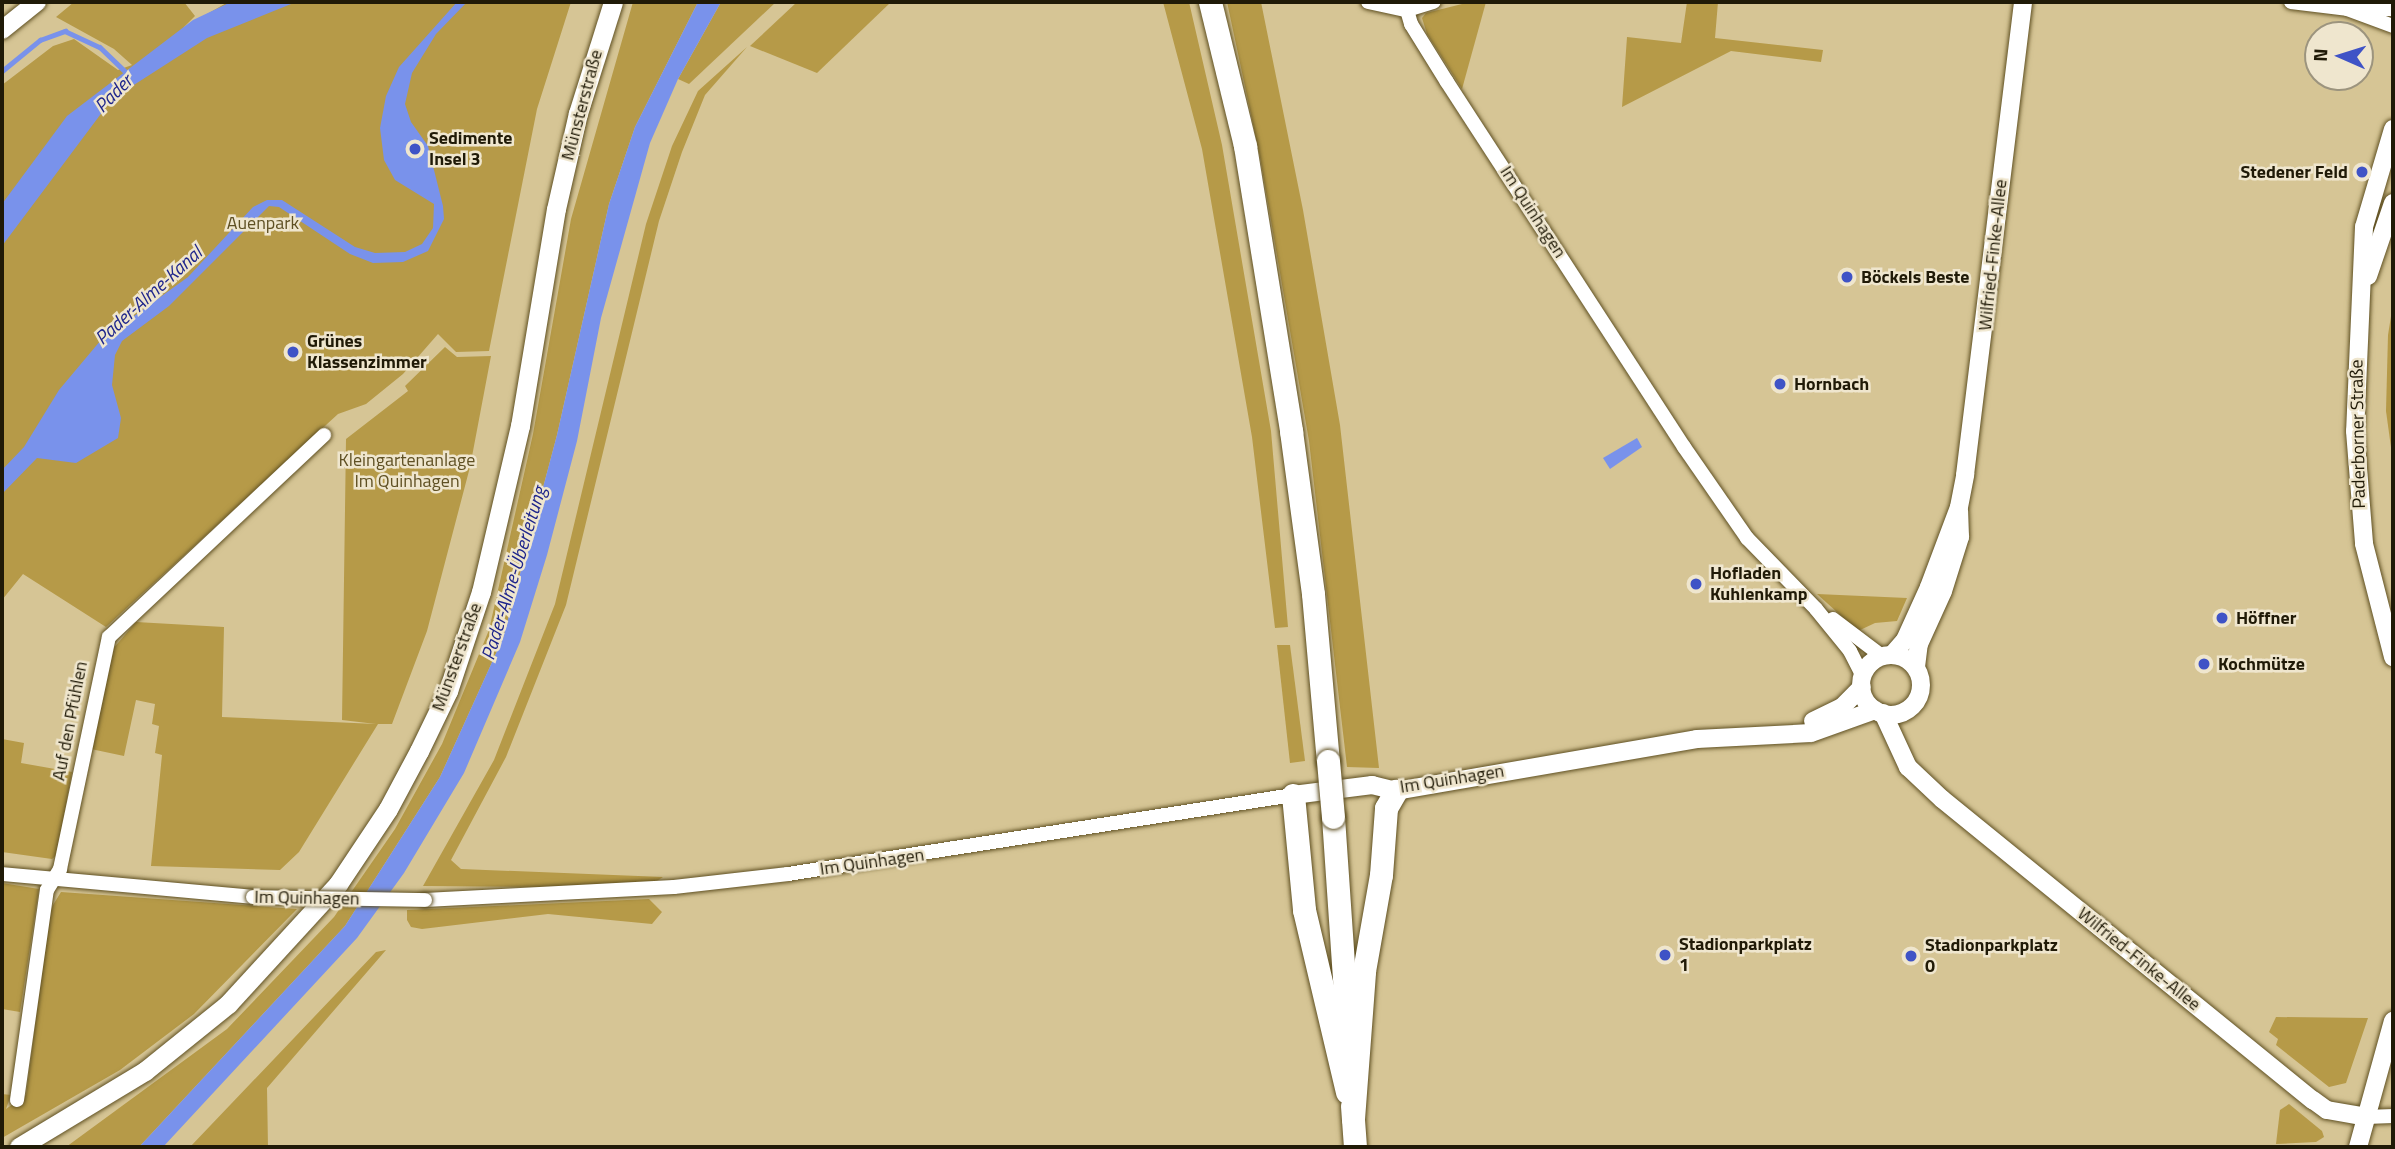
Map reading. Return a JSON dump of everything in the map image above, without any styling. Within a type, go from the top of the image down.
[{"type":"highway","points":[[1210,2],[1245,146],[1291,431],[1313,594],[1333,817],[1355,1147]]},
{"type":"highway","points":[[1353,1119],[1364,971],[1381,875],[1386,808],[1396,791]]},
{"type":"highway","points":[[1293,794],[1304,910],[1353,1119]]},
{"type":"main road","name":"Münsterstraße","points":[[19,1147],[145,1071],[228,1004],[338,884],[387,809],[419,751],[448,691],[481,592],[520,426],[559,197],[578,113],[613,2]]},
{"type":"street","points":[[3,25],[37,2]]},
{"type":"street","points":[[1368,2],[1408,10],[1434,2]]},
{"type":"street","name":"Wilfried-Finke-Allee","points":[[1916,667],[1919,644],[1943,591],[1960,537],[1959,507],[1980,380],[2023,2]]},
{"type":"street","points":[[2291,2],[2347,9],[2393,9]]},
{"type":"street","points":[[2347,9],[2393,26]]},
{"type":"street","name":"Im Quinhagen","points":[[2,874],[52,881],[253,897],[425,900],[674,887],[788,874],[1293,794],[1371,785],[1396,791],[1819,720],[1849,702],[1862,682],[1850,651],[1816,609],[1747,538],[1684,447],[1433,59],[1408,10]]},
{"type":"street","name":"Paderborner Straße","points":[[2393,130],[2364,227],[2355,391],[2359,514],[2393,657]]},
{"type":"street","name":"Paderborner Straße","points":[[2362,292],[2393,203]]},
{"type":"street","name":"Auf den Pfühlen","points":[[17,1100],[47,890],[60,869],[109,637],[324,435]]},
{"type":"street","name":"Wilfried-Finke-Allee","points":[[1887,656],[1909,633],[1959,507]]},
{"type":"street","name":"Im Quinhagen","points":[[1816,609],[1887,656]]},
{"type":"street","points":[[1907,710],[1879,711],[1862,682],[1868,666],[1887,656],[1916,667],[1920,693],[1907,710],[1907,735],[1922,780]]},
{"type":"street","name":"Im Quinhagen","points":[[1734,735],[1811,733],[1879,711]]},
{"type":"street","name":"Wilfried-Finke-Allee","points":[[1879,711],[1908,767],[1922,780],[2313,1100],[2327,1110],[2366,1117]]},
{"type":"street","points":[[2358,1147],[2393,1021]]},
{"type":"street","points":[[2366,1117],[2393,1116]]},
{"type":"green space","name":"Auenpark","points":[[74,2],[184,2],[195,16],[183,28],[228,2],[571,2],[537,109],[489,351],[456,352],[438,334],[403,374],[366,404],[338,414],[106,627],[23,574],[2,600],[2,85],[53,46],[74,39],[118,70],[132,65],[114,49],[56,17]]},
{"type":"green space","points":[[633,2],[698,2],[635,127],[609,204],[557,435],[503,638],[440,777],[345,926],[139,1147],[66,1147],[227,1029],[334,917],[395,829],[442,744],[489,630],[533,434],[571,219]]},
{"type":"green space","points":[[721,2],[776,2],[689,84],[678,79]]},
{"type":"green space","points":[[797,2],[891,2],[817,73],[750,46]]},
{"type":"green space","points":[[1163,2],[1189,2],[1222,145],[1271,431],[1288,627],[1275,628],[1252,437],[1202,149]]},
{"type":"green space","points":[[1227,2],[1261,2],[1303,210],[1340,425],[1379,768],[1347,767],[1309,441],[1260,157]]},
{"type":"green space","points":[[1470,2],[1486,2],[1462,89],[1427,34],[1422,18],[1426,13]]},
{"type":"green space","points":[[1687,2],[1718,2],[1715,38],[1823,50],[1821,62],[1731,51],[1622,107],[1627,37],[1681,43]]},
{"type":"green space","points":[[747,47],[705,95],[682,152],[659,221],[566,605],[506,757],[451,860],[461,869],[663,877],[657,881],[558,887],[423,886],[494,760],[555,604],[646,224],[672,146],[698,91]]},
{"type":"green space","points":[[2393,304],[2393,462],[2386,411],[2388,335]]},
{"type":"green space","name":"Kleingartenanlage Im Quinhagen","points":[[445,347],[457,357],[491,356],[470,467],[427,631],[392,724],[378,724],[299,852],[280,870],[151,866],[162,755],[155,753],[159,726],[152,724],[155,704],[136,700],[124,756],[91,749],[112,650],[136,622],[224,627],[222,717],[376,724],[342,720],[346,439],[408,391],[405,386]]},
{"type":"green space","points":[[1817,594],[1907,598],[1897,621],[1875,623],[1858,631]]},
{"type":"green space","points":[[1277,645],[1290,645],[1305,761],[1290,763]]},
{"type":"green space","points":[[2,739],[24,743],[21,763],[72,772],[57,855],[52,859],[2,852]]},
{"type":"green space","points":[[2,883],[39,889],[20,1012],[2,1009]]},
{"type":"green space","points":[[61,892],[297,909],[194,1014],[120,1070],[2,1138],[2,1094],[11,1095],[6,1109],[26,1095],[50,910]]},
{"type":"green space","points":[[649,899],[662,912],[652,924],[548,914],[422,929],[411,927],[407,920],[407,910]]},
{"type":"green space","points":[[386,950],[267,1088],[268,1147],[190,1147],[376,952]]},
{"type":"green space","points":[[2276,1017],[2368,1018],[2346,1083],[2329,1087],[2276,1045],[2278,1039],[2269,1032]]},
{"type":"green space","points":[[2289,1104],[2322,1131],[2324,1137],[2316,1142],[2276,1144],[2280,1110]]},
{"type":"water","name":"Pader","points":[[231,2],[296,2],[207,38],[112,99],[2,246],[2,204],[67,116],[193,20]]},
{"type":"water","points":[[457,2],[467,2],[436,34],[412,73],[405,104],[411,122],[428,146],[443,206],[444,219],[428,251],[403,262],[373,263],[350,254],[279,207],[269,206],[169,306],[122,341],[115,355],[112,385],[121,418],[118,438],[76,463],[37,458],[2,494],[2,470],[24,447],[59,390],[101,340],[188,277],[253,207],[267,200],[282,200],[355,247],[375,253],[405,252],[422,244],[433,228],[434,204],[395,180],[384,160],[380,128],[386,96],[399,67]]},
{"type":"water","points":[[698,2],[721,2],[678,79],[650,143],[601,318],[577,441],[547,555],[520,642],[464,773],[404,873],[357,938],[163,1147],[139,1147],[345,926],[440,777],[503,638],[557,435],[609,204],[635,127]]},
{"type":"water","points":[[1637,438],[1642,447],[1610,469],[1603,458]]},
{"type":"waterway","name":"Pader","points":[[2,71],[40,40],[65,31],[100,47],[128,74]]},
{"type":"place","name":"Sedimente Insel 3","points":[[415,149]]},
{"type":"place","name":"Stedener Feld","points":[[2362,172]]},
{"type":"place","name":"Böckels Beste","points":[[1847,277]]},
{"type":"place","name":"Grünes Klassenzimmer","points":[[293,352]]},
{"type":"place","name":"Hornbach","points":[[1780,384]]},
{"type":"place","name":"Hofladen Kuhlenkamp","points":[[1696,584]]},
{"type":"place","name":"Höffner","points":[[2222,618]]},
{"type":"place","name":"Kochmütze","points":[[2204,664]]},
{"type":"place","name":"Stadionparkplatz 1","points":[[1665,955]]},
{"type":"place","name":"Stadionparkplatz 0","points":[[1911,956]]},
{"type":"water label","name":"Pader-Alme-Kanal","points":[[148,295]]},
{"type":"water label","name":"Pader-Alme-Überleitung","points":[[513,573]]}]
